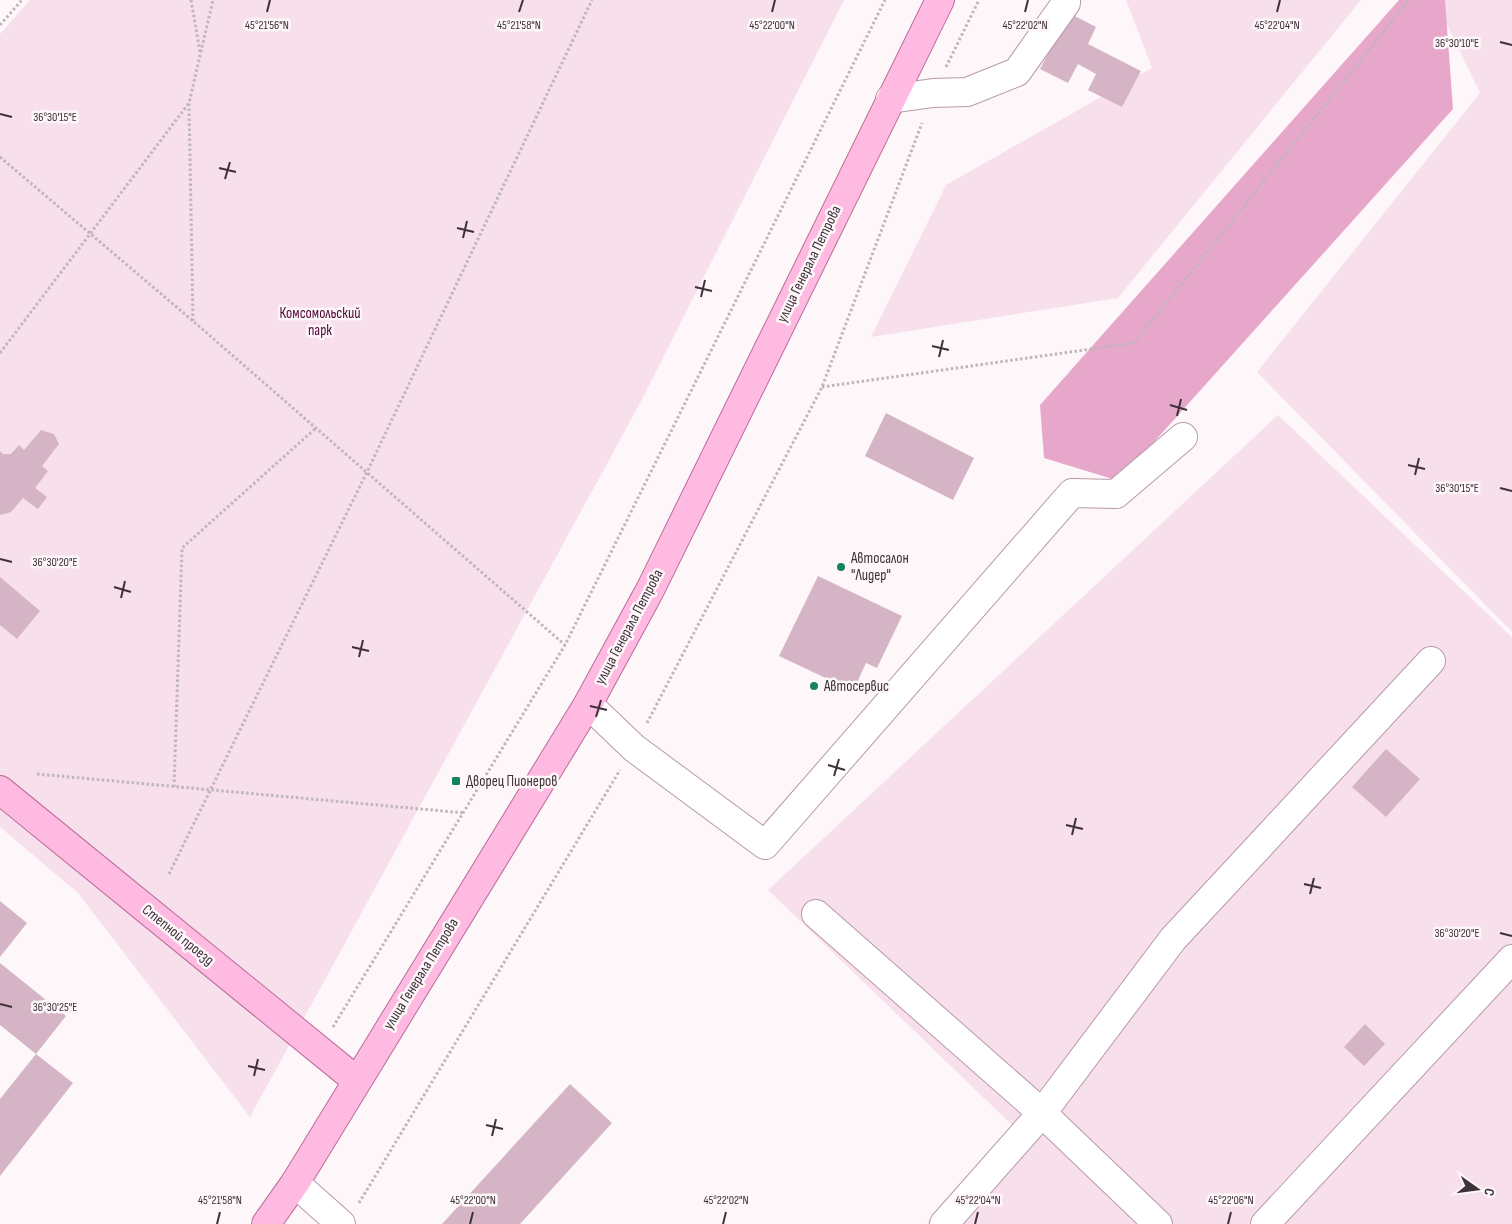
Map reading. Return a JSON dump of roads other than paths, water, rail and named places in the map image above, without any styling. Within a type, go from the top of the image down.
[{"type":"main road","name":"улица Генерала Петрова","points":[[266,1224],[295,1183],[356,1080],[588,704],[650,590],[940,0]]},
{"type":"main road","name":"Степной проезд","points":[[0,790],[356,1080]]},
{"type":"lane","points":[[890,100],[933,93],[967,92],[1017,72],[1066,3],[1066,0]]},
{"type":"lane","points":[[588,704],[634,748],[765,845],[1072,493],[1116,494],[1183,437]]},
{"type":"lane","points":[[944,1224],[1042,1113],[1173,939],[1431,661]]},
{"type":"lane","points":[[816,914],[1042,1113],[1158,1224]]},
{"type":"lane","points":[[1265,1224],[1512,959]]},
{"type":"lane","points":[[295,1183],[349,1216]]},
{"type":"place","name":"Автосалон \"Лидер\"","points":[[841,567]]},
{"type":"place","name":"Автосервис","points":[[814,686]]},
{"type":"place","name":"Дворец Пионеров","points":[[456,781]]},
{"type":"park label","name":"Комсомольский парк","points":[[320,322]]}]
